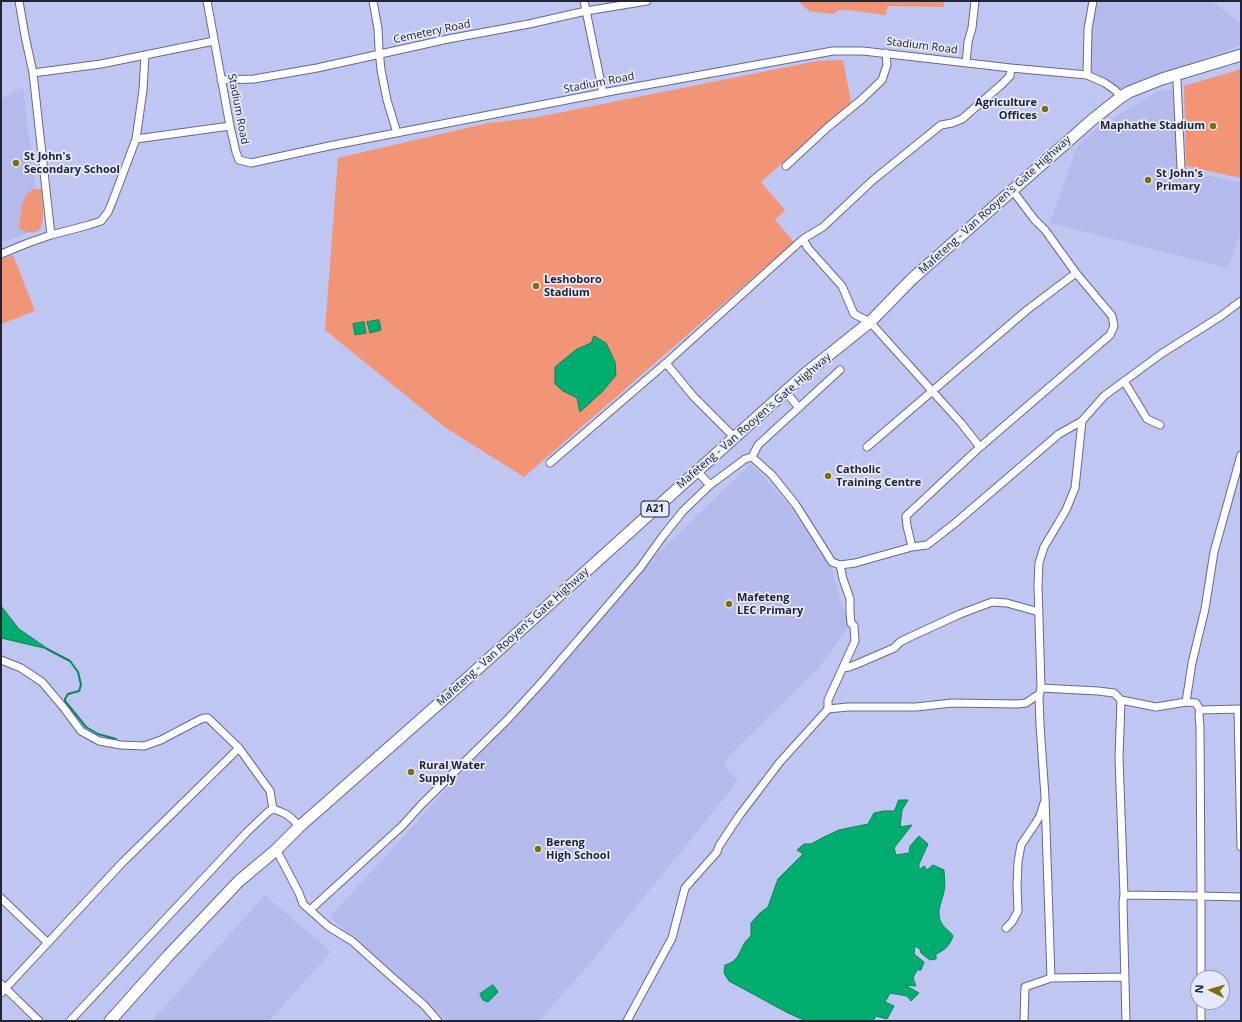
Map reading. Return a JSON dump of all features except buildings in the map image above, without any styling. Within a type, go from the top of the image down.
[{"type":"main road","name":"Mafeteng - Van Rooyen's Gate Highway","points":[[110,1021],[168,956],[239,881],[276,850],[299,827],[588,571],[806,373],[870,322],[912,279],[1069,140],[1121,97],[1175,75],[1241,55]]},
{"type":"street","points":[[19,1],[33,73],[51,235]]},
{"type":"street","name":"Stadium Road","points":[[207,1],[236,152],[239,160],[250,163],[603,93],[833,51],[886,53],[1011,68],[1087,75],[1105,83],[1115,90],[1121,97]]},
{"type":"street","points":[[372,1],[378,29],[379,55],[387,100],[397,133]]},
{"type":"street","points":[[584,1],[603,93]]},
{"type":"street","name":"Cemetery Road","points":[[221,80],[254,79],[317,68],[448,39],[529,24],[586,11],[647,1]]},
{"type":"street","points":[[966,63],[975,1]]},
{"type":"street","points":[[1087,75],[1088,29],[1093,1]]},
{"type":"street","points":[[33,73],[101,64],[214,41]]},
{"type":"street","points":[[786,166],[882,80],[887,65],[886,53]]},
{"type":"street","points":[[1,254],[51,235],[101,221],[108,212],[136,139],[143,90],[145,55]]},
{"type":"street","points":[[550,463],[666,363],[803,239],[823,227],[873,180],[941,124],[952,123],[962,119],[1002,85],[1010,76],[1011,68]]},
{"type":"street","points":[[1175,75],[1177,81],[1181,168]]},
{"type":"street","points":[[136,139],[230,126]]},
{"type":"street","points":[[912,547],[906,516],[980,447],[1110,336],[1114,326],[1112,316],[1076,273],[1045,230],[1034,219],[1013,191]]},
{"type":"street","points":[[803,239],[808,248],[842,286],[854,314],[870,322],[961,423],[980,447]]},
{"type":"street","points":[[867,447],[1027,310],[1076,273]]},
{"type":"street","points":[[752,457],[772,475],[796,505],[832,562],[840,565],[855,563],[912,547],[927,545],[954,524],[1059,434],[1082,421],[1104,396],[1160,354],[1241,301]]},
{"type":"street","points":[[666,363],[693,396],[735,438]]},
{"type":"street","points":[[310,910],[402,826],[432,794],[508,719],[640,568],[683,511],[710,485],[745,459],[752,457],[758,445],[840,370]]},
{"type":"street","points":[[1124,381],[1148,419],[1160,425]]},
{"type":"street","points":[[786,392],[800,408]]},
{"type":"street","points":[[1051,978],[1045,797],[1039,697],[1039,563],[1044,547],[1066,510],[1075,488],[1082,421]]},
{"type":"street","points":[[1186,702],[1192,663],[1205,609],[1214,552],[1241,455]]},
{"type":"street","points":[[697,471],[710,485]]},
{"type":"street","points":[[828,709],[828,700],[855,641],[854,626],[851,623],[850,599],[840,565]]},
{"type":"street","points":[[843,668],[849,667],[894,648],[910,636],[992,602],[1007,602],[1039,612]]},
{"type":"street","points":[[1,660],[21,668],[42,682],[81,731],[99,741],[121,745],[144,746],[162,740],[204,718],[208,718],[238,748],[270,791],[273,809]]},
{"type":"street","points":[[1040,688],[1114,693],[1121,700],[1156,707],[1186,702],[1196,703],[1200,710],[1201,970]]},
{"type":"street","points":[[627,1021],[672,938],[685,888],[717,852],[719,846],[739,816],[780,762],[828,709],[848,707],[916,707],[952,703],[1017,704],[1026,703],[1036,696],[1039,697]]},
{"type":"street","points":[[1121,700],[1119,758],[1124,895],[1126,1021]]},
{"type":"street","points":[[1200,710],[1240,710],[1241,847]]},
{"type":"street","points":[[39,1021],[2,988],[48,943],[122,863],[238,748]]},
{"type":"street","points":[[1006,928],[1012,922],[1018,911],[1018,862],[1021,845],[1038,820],[1045,797]]},
{"type":"street","points":[[70,1021],[246,833],[268,812],[273,809],[285,812],[299,827]]},
{"type":"street","points":[[276,850],[299,893],[303,904],[329,927],[352,941],[424,1005],[438,1021]]},
{"type":"street","points":[[1124,895],[1241,897]]},
{"type":"street","points":[[1,898],[48,943]]},
{"type":"street","points":[[1024,1021],[1025,987],[1051,978],[1125,978]]},
{"type":"street","points":[[1201,1010],[1201,1021]]},
{"type":"shaded area","points":[[800,1],[944,1],[944,7],[888,6],[885,15],[848,10],[839,10],[833,14],[809,11],[800,3]]},
{"type":"shaded area","points":[[1099,1],[1212,1],[1241,24],[1241,45],[1122,90],[1090,70],[1091,27]]},
{"type":"shaded area","name":"Leshoboro Stadium","points":[[843,60],[851,102],[761,182],[785,210],[775,220],[794,242],[524,477],[446,428],[325,330],[338,158],[488,123],[533,118],[817,61]]},
{"type":"shaded area","name":"Maphathe Stadium","points":[[1241,69],[1241,178],[1186,166],[1184,86]]},
{"type":"shaded area","name":"St John's Secondary School","points":[[23,88],[40,228],[1,243],[1,99]]},
{"type":"shaded area","name":"St John's Primary","points":[[1160,90],[1174,90],[1179,169],[1241,183],[1241,231],[1228,268],[1050,223],[1077,147],[1097,128]]},
{"type":"shaded area","points":[[33,189],[42,189],[43,221],[41,227],[37,231],[30,232],[20,229],[20,224],[21,210],[24,199]]},
{"type":"shaded area","points":[[13,255],[35,311],[1,324],[1,259]]},
{"type":"shaded area","points":[[379,320],[381,330],[370,333],[367,322]]},
{"type":"shaded area","points":[[364,322],[366,333],[355,335],[353,324]]},
{"type":"shaded area","points":[[594,336],[606,343],[615,362],[616,375],[603,391],[580,412],[577,398],[563,391],[555,384],[555,367],[577,349],[591,343]]},
{"type":"shaded area","name":"Bereng High School","points":[[751,464],[785,500],[832,568],[839,597],[850,624],[819,668],[738,747],[723,764],[738,781],[596,956],[539,1021],[448,1021],[330,917],[609,611],[656,555]]},
{"type":"shaded area","points":[[1,606],[19,629],[48,649],[1,638]]},
{"type":"shaded area","points":[[899,800],[908,800],[902,810],[900,827],[912,825],[894,848],[896,855],[909,853],[910,846],[919,836],[928,844],[919,864],[919,870],[924,866],[927,870],[933,865],[944,870],[945,889],[939,916],[942,924],[953,936],[947,947],[936,954],[936,959],[930,960],[921,953],[920,949],[915,946],[914,954],[924,962],[921,970],[917,970],[913,978],[916,986],[905,985],[919,993],[911,1001],[907,996],[890,993],[885,1002],[894,1006],[887,1019],[876,1016],[873,1021],[806,1021],[729,981],[724,973],[725,965],[735,960],[744,944],[751,936],[751,923],[768,907],[778,879],[803,854],[797,850],[804,844],[811,844],[839,830],[868,824],[874,813],[894,811]]},
{"type":"shaded area","points":[[265,895],[331,952],[269,1021],[152,1021]]},
{"type":"shaded area","points":[[493,985],[498,992],[488,1002],[483,1000],[480,994]]},
{"type":"waterway","points":[[47,649],[70,661],[78,672],[81,685],[79,691],[68,694],[65,701],[86,727],[98,734],[116,739]]},
{"type":"place","name":"Agriculture Offices","points":[[1045,109]]},
{"type":"place","name":"Maphathe Stadium","points":[[1213,126]]},
{"type":"place","name":"St John's Secondary School","points":[[16,163]]},
{"type":"place","name":"St John's Primary","points":[[1148,180]]},
{"type":"place","name":"Leshoboro Stadium","points":[[536,286]]},
{"type":"place","name":"Catholic Training Centre","points":[[828,476]]},
{"type":"place","name":"Mafeteng LEC Primary","points":[[729,604]]},
{"type":"place","name":"Rural Water Supply","points":[[411,772]]},
{"type":"place","name":"Bereng High School","points":[[538,849]]}]
